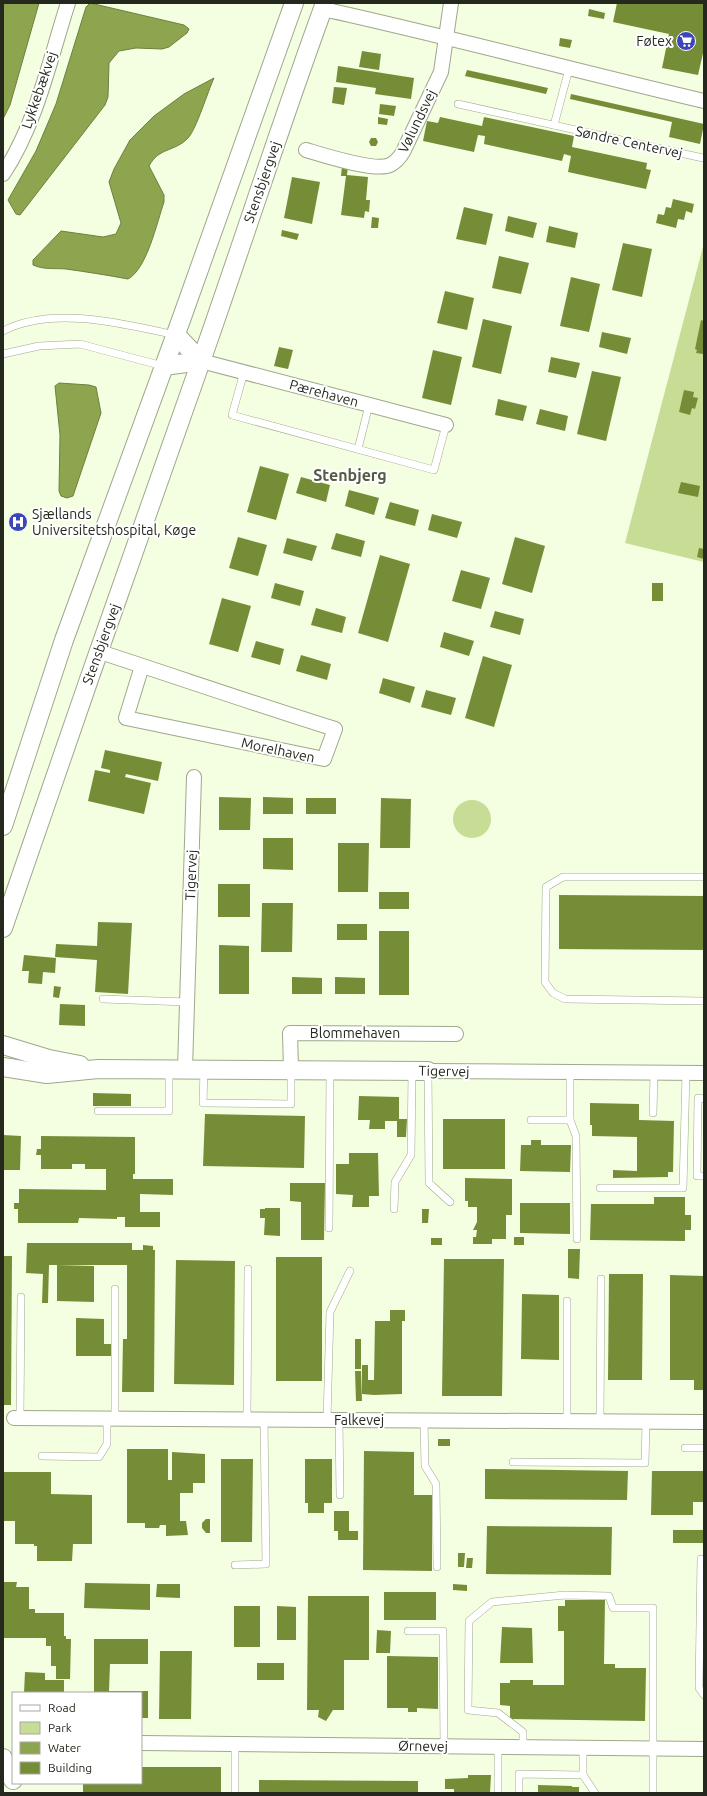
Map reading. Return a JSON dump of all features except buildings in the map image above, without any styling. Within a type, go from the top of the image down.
[{"type":"street","name":"Lykkebækvej","points":[[3,174],[16,155],[35,108],[68,3]]},
{"type":"street","points":[[3,826],[64,640],[176,335],[294,3]]},
{"type":"street","points":[[301,3],[324,6],[569,69],[704,101]]},
{"type":"street","points":[[445,37],[451,3]]},
{"type":"street","name":"Stensbjergvej","points":[[3,928],[98,651],[201,362],[324,6]]},
{"type":"street","name":"Vølundsvej","points":[[306,150],[367,166],[390,165],[397,160],[403,152],[440,72],[445,37]]},
{"type":"street","points":[[176,335],[201,362]]},
{"type":"street","points":[[164,366],[201,362]]},
{"type":"street","name":"Pærehaven","points":[[201,362],[446,425]]},
{"type":"street","name":"Morelhaven","points":[[98,651],[334,729],[324,759],[126,718],[142,666]]},
{"type":"street","name":"Tigervej","points":[[177,1069],[187,1002],[194,777]]},
{"type":"street","name":"Blommehaven","points":[[291,1070],[290,1033],[456,1034]]},
{"type":"street","name":"Tigervej","points":[[3,1045],[49,1059],[98,1069]]},
{"type":"street","name":"Tigervej","points":[[3,1067],[47,1074],[98,1069],[704,1073]]},
{"type":"street","name":"Falkevej","points":[[17,1418],[704,1422]]},
{"type":"street","name":"Ørnevej","points":[[142,1743],[704,1749]]},
{"type":"street","points":[[3,1758],[12,1778]]},
{"type":"street","points":[[14,1784],[19,1793]]},
{"type":"lane","points":[[554,125],[569,69]]},
{"type":"lane","name":"Søndre Centervej","points":[[458,104],[703,158]]},
{"type":"lane","points":[[3,331],[10,327],[48,318],[84,318],[141,327],[176,335]]},
{"type":"lane","points":[[3,354],[39,346],[80,344],[164,366]]},
{"type":"lane","points":[[244,372],[232,415],[434,470],[446,425]]},
{"type":"lane","points":[[358,449],[369,405]]},
{"type":"lane","points":[[704,878],[563,877],[546,887],[545,982],[553,993],[565,999],[704,1001]]},
{"type":"lane","points":[[103,999],[187,1002]]},
{"type":"lane","points":[[98,1111],[169,1111],[177,1069]]},
{"type":"lane","points":[[204,1069],[203,1103],[291,1104],[291,1070]]},
{"type":"lane","points":[[329,1228],[330,1070]]},
{"type":"lane","points":[[420,1071],[429,1183],[450,1202]]},
{"type":"lane","points":[[394,1209],[395,1182],[411,1155],[420,1071]]},
{"type":"lane","points":[[570,1072],[570,1120],[576,1136],[577,1239]]},
{"type":"lane","points":[[653,1113],[654,1073]]},
{"type":"lane","points":[[600,1188],[684,1188],[686,1073]]},
{"type":"lane","points":[[704,1099],[698,1098],[697,1176],[704,1176]]},
{"type":"lane","points":[[531,1120],[570,1120]]},
{"type":"lane","points":[[247,1420],[248,1269]]},
{"type":"lane","points":[[340,1495],[333,1420],[330,1312],[350,1271]]},
{"type":"lane","points":[[600,1422],[601,1278]]},
{"type":"lane","points":[[42,1456],[99,1457],[107,1444],[111,1419],[115,1289]]},
{"type":"lane","points":[[17,1418],[21,1297]]},
{"type":"lane","points":[[567,1301],[567,1421]]},
{"type":"lane","points":[[235,1565],[266,1564],[264,1420]]},
{"type":"lane","points":[[424,1420],[425,1466],[436,1484],[437,1567]]},
{"type":"lane","points":[[513,1462],[646,1463],[646,1422]]},
{"type":"lane","points":[[685,1448],[704,1448]]},
{"type":"lane","points":[[701,1559],[699,1688],[704,1695]]},
{"type":"lane","points":[[523,1747],[523,1732],[498,1713],[468,1710],[469,1621],[492,1602],[565,1595],[609,1596],[613,1608],[653,1608],[654,1793]]},
{"type":"lane","points":[[408,1631],[443,1631],[444,1746]]},
{"type":"lane","points":[[235,1744],[235,1793]]},
{"type":"lane","points":[[498,1746],[498,1793]]},
{"type":"lane","points":[[583,1747],[583,1775],[595,1793]]},
{"type":"lane","points":[[519,1793],[519,1774],[583,1775]]},
{"type":"green space","points":[[704,243],[704,562],[625,543]]},
{"type":"green space","points":[[472,800],[482,803],[488,809],[491,819],[488,829],[482,835],[472,838],[462,835],[456,829],[453,819],[456,809],[462,803]]},
{"type":"water","points":[[4,3],[39,3],[10,105],[3,119],[3,5]]},
{"type":"water","points":[[90,3],[184,25],[189,29],[187,33],[169,47],[162,49],[136,48],[119,51],[109,63],[108,97],[105,105],[20,215],[16,214],[8,200],[36,151],[56,104],[86,7]]},
{"type":"water","points":[[214,78],[191,134],[178,146],[162,152],[149,166],[164,195],[164,202],[146,256],[135,274],[128,279],[66,269],[41,268],[33,265],[33,260],[61,231],[103,237],[116,234],[121,223],[109,182],[114,169],[130,140],[154,116],[184,94]]},
{"type":"water","points":[[59,383],[89,385],[96,387],[101,413],[73,496],[67,498],[61,496],[59,491],[60,435],[55,386]]},
{"type":"place","name":"Føtex","points":[[686,41]]},
{"type":"place","name":"Sjællands Universitetshospital, Køge","points":[[18,522]]},
{"type":"district","name":"Stenbjerg","points":[[350,475]]}]
